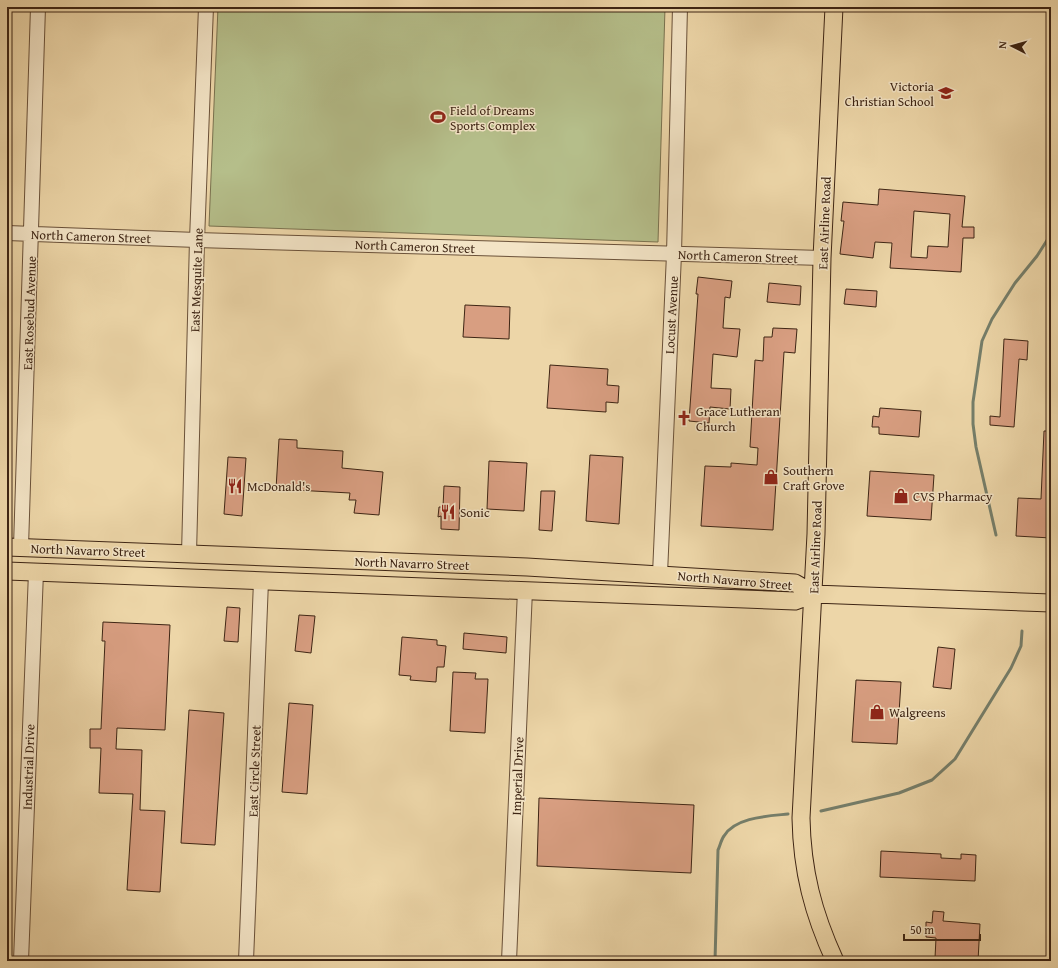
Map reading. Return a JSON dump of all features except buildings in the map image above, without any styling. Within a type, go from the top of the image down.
[{"type":"main road","name":"East Airline Road","points":[[834,7],[822,258],[814,594],[801,818],[806,878],[815,912],[835,961]]},
{"type":"main road","name":"North Navarro Street","points":[[14,547],[660,574],[795,583],[814,594]]},
{"type":"main road","points":[[7,560],[15,559],[19,555],[14,547]]},
{"type":"main road","points":[[36,572],[37,565],[48,560],[236,565],[251,556]]},
{"type":"main road","name":"North Navarro Street","points":[[7,571],[795,601],[814,594],[1051,603]]},
{"type":"street","name":"East Rosebud Avenue","points":[[14,547],[32,234],[38,7]]},
{"type":"street","name":"East Mesquite Lane","points":[[189,554],[197,240],[206,7]]},
{"type":"street","name":"Locust Avenue","points":[[660,574],[674,254],[680,7]]},
{"type":"street","name":"North Cameron Street","points":[[7,233],[822,258]]},
{"type":"street","name":"Industrial Drive","points":[[21,961],[36,572]]},
{"type":"street","name":"East Circle Street","points":[[246,961],[262,581]]},
{"type":"street","name":"Imperial Drive","points":[[509,961],[525,590]]},
{"type":"green space","name":"Field of Dreams Sports Complex","points":[[218,7],[665,8],[658,242],[209,226]]},
{"type":"waterway","points":[[996,535],[976,447],[973,424],[973,402],[982,341],[992,319],[1015,283],[1037,256],[1051,234]]},
{"type":"waterway","points":[[821,811],[899,793],[932,780],[955,759],[1011,668],[1021,646],[1022,631]]},
{"type":"waterway","points":[[715,961],[718,850],[722,839],[729,830],[744,821],[788,814]]},
{"type":"place","name":"Victoria Christian School","points":[[946,93]]},
{"type":"place","name":"Field of Dreams Sports Complex","points":[[438,117]]},
{"type":"place","name":"Grace Lutheran Church","points":[[684,418]]},
{"type":"place","name":"Southern Craft Grove","points":[[771,477]]},
{"type":"place","name":"McDonald's","points":[[235,486]]},
{"type":"place","name":"CVS Pharmacy","points":[[901,496]]},
{"type":"place","name":"Sonic","points":[[448,512]]},
{"type":"place","name":"Walgreens","points":[[877,712]]}]
